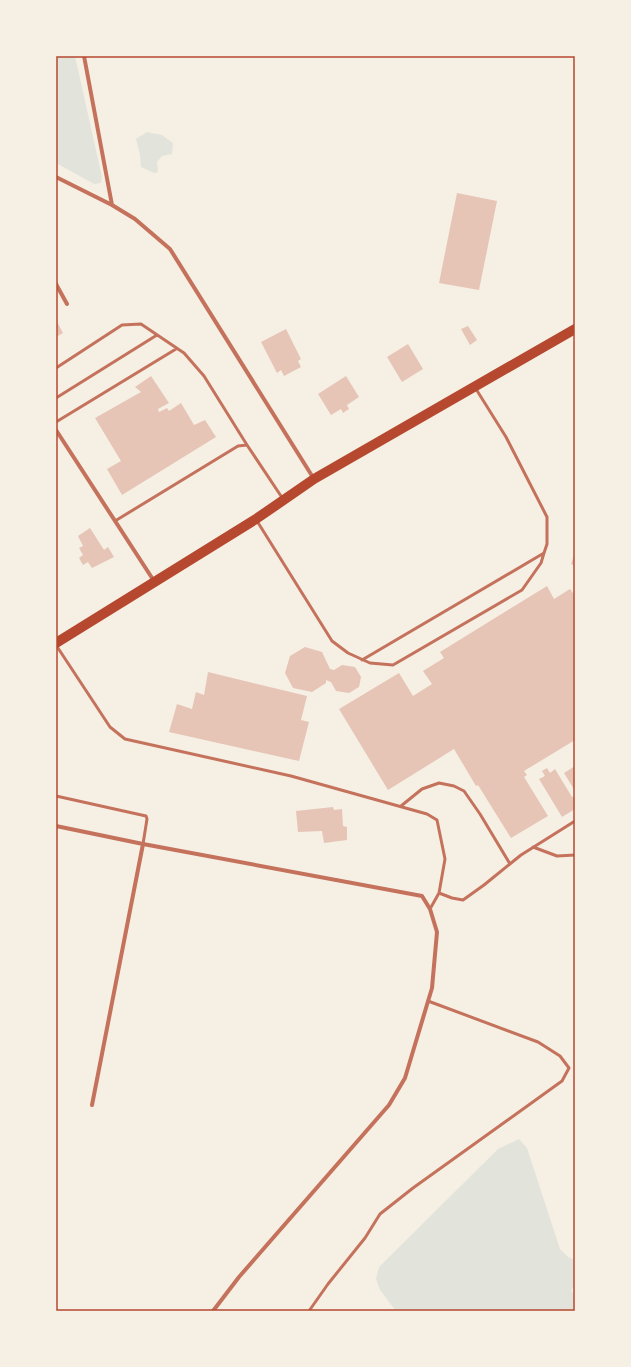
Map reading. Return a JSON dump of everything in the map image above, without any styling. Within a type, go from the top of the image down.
[{"type":"main road","points":[[57,640],[256,519],[314,479],[575,329]]},
{"type":"street","points":[[84,56],[112,205]]},
{"type":"street","points":[[56,177],[112,205],[135,219],[170,249],[314,479]]},
{"type":"street","points":[[56,284],[67,304]]},
{"type":"street","points":[[56,430],[154,581]]},
{"type":"street","points":[[56,826],[143,844],[422,896],[430,909],[437,932],[432,988],[405,1078],[389,1105],[244,1271],[213,1311]]},
{"type":"street","points":[[92,1105],[143,844]]},
{"type":"lane","points":[[56,368],[122,325],[140,324],[184,353],[204,376],[247,445],[284,500]]},
{"type":"lane","points":[[56,398],[157,335]]},
{"type":"lane","points":[[56,422],[176,348]]},
{"type":"lane","points":[[256,519],[332,641],[348,653],[370,663],[393,665],[522,590],[541,563],[547,544],[547,517],[506,437],[475,386]]},
{"type":"lane","points":[[115,521],[238,446],[247,445]]},
{"type":"lane","points":[[362,660],[544,553]]},
{"type":"lane","points":[[57,640],[110,727],[125,739],[291,776],[401,806],[427,814],[437,820],[445,859],[439,892],[430,909]]},
{"type":"lane","points":[[401,806],[422,789],[439,783],[454,786],[464,791],[480,814],[510,864]]},
{"type":"lane","points":[[56,796],[146,816],[147,819],[143,844]]},
{"type":"lane","points":[[439,892],[452,898],[463,900],[533,847],[575,821]]},
{"type":"lane","points":[[533,847],[557,856],[575,855]]},
{"type":"lane","points":[[309,1311],[328,1284],[365,1238],[380,1214],[413,1188],[562,1081],[570,1068],[560,1056],[538,1042],[428,1000]]},
{"type":"shaded area","points":[[56,56],[75,56],[102,177],[101,183],[94,184],[56,163]]},
{"type":"shaded area","points":[[147,132],[162,135],[173,143],[172,154],[162,156],[157,162],[158,172],[154,173],[141,167],[136,139]]},
{"type":"shaded area","points":[[519,1139],[527,1148],[560,1249],[568,1257],[575,1260],[575,1284],[571,1291],[575,1295],[575,1311],[396,1311],[380,1290],[376,1279],[379,1267],[498,1149]]},
{"type":"building","points":[[457,193],[497,201],[479,290],[439,283]]},
{"type":"building","points":[[56,320],[63,333],[56,337]]},
{"type":"building","points":[[468,326],[477,340],[470,345],[461,329]]},
{"type":"building","points":[[286,329],[301,359],[298,361],[301,367],[284,376],[281,370],[277,373],[261,342]]},
{"type":"building","points":[[408,344],[423,369],[402,382],[387,357]]},
{"type":"building","points":[[151,376],[169,403],[158,409],[159,412],[167,408],[169,411],[181,403],[194,425],[205,420],[216,437],[122,495],[107,469],[121,461],[95,418],[141,392],[135,387]]},
{"type":"building","points":[[346,376],[359,397],[347,405],[349,409],[343,413],[341,409],[331,415],[318,394]]},
{"type":"building","points":[[90,528],[104,550],[108,547],[114,557],[92,568],[88,562],[83,565],[79,558],[83,555],[79,548],[83,546],[78,536]]},
{"type":"building","points":[[575,552],[575,566],[571,564]]},
{"type":"building","points":[[547,586],[554,599],[570,589],[573,593],[575,592],[575,740],[524,771],[527,775],[524,777],[548,816],[511,838],[478,785],[476,786],[454,749],[388,790],[339,709],[399,673],[413,696],[432,684],[423,671],[444,658],[440,652]]},
{"type":"building","points":[[305,647],[322,652],[330,669],[334,670],[342,665],[355,667],[361,677],[359,687],[349,693],[336,691],[331,682],[326,680],[326,683],[312,692],[293,688],[285,673],[290,656]]},
{"type":"building","points":[[208,672],[307,696],[301,720],[309,722],[299,761],[169,732],[177,704],[192,709],[196,692],[204,695]]},
{"type":"building","points":[[575,766],[575,791],[564,773]]},
{"type":"building","points":[[547,768],[550,773],[555,769],[572,797],[575,796],[575,809],[562,817],[539,779],[545,776],[542,771]]},
{"type":"building","points":[[333,807],[334,810],[342,809],[343,826],[347,827],[347,840],[324,843],[322,831],[298,832],[296,811]]}]
